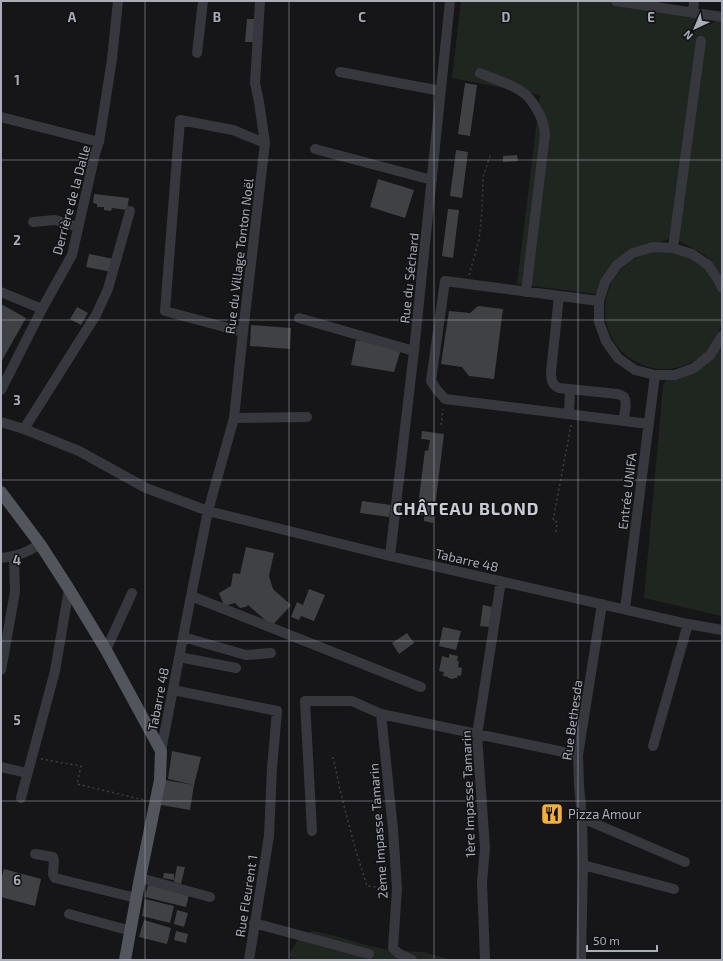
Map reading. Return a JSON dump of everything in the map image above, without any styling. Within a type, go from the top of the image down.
[{"type":"main road","points":[[1,492],[40,544],[69,588],[106,650],[161,750],[160,780],[125,960]]},
{"type":"street","name":"Derrière de la Dalle","points":[[1,390],[42,309],[72,255],[99,142],[112,59],[118,1]]},
{"type":"street","points":[[197,53],[203,1]]},
{"type":"street","name":"Rue du Village Tonton Noël","points":[[208,511],[234,418],[265,143],[255,83],[260,1]]},
{"type":"street","name":"Rue du Séchard","points":[[390,556],[414,351],[450,1]]},
{"type":"street","points":[[616,1],[722,17]]},
{"type":"street","points":[[693,13],[694,1]]},
{"type":"street","points":[[673,248],[702,41]]},
{"type":"street","points":[[340,72],[441,91]]},
{"type":"street","points":[[480,73],[524,93],[542,117],[544,125],[545,134],[526,292]]},
{"type":"street","points":[[1,117],[99,142]]},
{"type":"street","points":[[243,332],[165,311],[180,120],[233,130],[265,143]]},
{"type":"street","points":[[315,149],[432,180]]},
{"type":"street","points":[[24,429],[96,315],[108,289],[130,211]]},
{"type":"street","points":[[33,222],[55,220],[78,227]]},
{"type":"street","points":[[722,288],[720,281],[708,265],[692,254],[673,248],[653,247],[633,253],[617,265],[605,282],[599,301],[599,322],[606,341],[618,358],[635,370],[655,375],[675,375],[694,368],[710,355],[722,336]]},
{"type":"street","points":[[599,301],[445,281],[431,381],[436,390],[445,399],[648,424]]},
{"type":"street","points":[[1,292],[42,309]]},
{"type":"street","points":[[559,296],[551,378],[552,383],[559,388],[618,394],[622,396],[626,402],[623,421]]},
{"type":"street","points":[[299,318],[414,351]]},
{"type":"street","name":"Entrée UNIFA","points":[[625,610],[655,375]]},
{"type":"street","points":[[570,390],[571,415]]},
{"type":"street","points":[[234,418],[307,417]]},
{"type":"street","name":"Tabarre 48","points":[[1,422],[79,450],[146,488],[208,511],[390,556],[625,610],[722,630]]},
{"type":"street","name":"Tabarre 48","points":[[161,750],[208,511]]},
{"type":"street","points":[[1,558],[14,557],[40,544]]},
{"type":"street","points":[[1,670],[15,592],[14,557]]},
{"type":"street","name":"1ère Impasse Tamarin","points":[[485,960],[482,882],[485,848],[477,735],[501,581]]},
{"type":"street","points":[[21,798],[55,671],[69,588]]},
{"type":"street","points":[[106,650],[132,593]]},
{"type":"street","points":[[191,596],[421,686]]},
{"type":"street","name":"Rue Bethesda","points":[[581,960],[583,865],[578,755],[602,604]]},
{"type":"street","points":[[653,746],[688,624]]},
{"type":"street","points":[[183,637],[246,655],[271,652]]},
{"type":"street","points":[[179,657],[236,668]]},
{"type":"street","name":"Rue Fleurent 1","points":[[173,690],[277,711],[272,768],[269,836],[248,960]]},
{"type":"street","points":[[312,831],[305,701],[352,701],[381,714],[578,755]]},
{"type":"street","name":"2ème Impasse Tamarin","points":[[381,714],[393,830],[397,889],[393,948],[398,953],[412,960]]},
{"type":"street","points":[[1,768],[27,773]]},
{"type":"street","points":[[582,818],[685,862]]},
{"type":"street","points":[[35,854],[53,857],[53,874],[55,878],[136,898]]},
{"type":"street","points":[[583,865],[674,889]]},
{"type":"street","points":[[140,878],[210,897]]},
{"type":"street","points":[[69,914],[131,931]]},
{"type":"street","points":[[254,923],[369,954]]},
{"type":"path","points":[[467,284],[479,240],[482,212],[483,177],[491,153]]},
{"type":"path","points":[[441,425],[445,399]]},
{"type":"path","points":[[556,532],[557,522],[553,521],[571,415]]},
{"type":"path","points":[[333,757],[355,848],[367,886],[397,889]]},
{"type":"path","points":[[32,758],[81,766],[77,784],[155,803]]},
{"type":"shaded area","points":[[461,1],[605,1],[722,22],[722,276],[705,255],[677,240],[669,239],[639,250],[613,267],[595,294],[517,284],[540,95],[452,78]]},
{"type":"shaded area","points":[[664,251],[675,252],[686,256],[697,261],[706,268],[713,277],[718,288],[722,299],[722,321],[718,332],[713,343],[706,352],[697,359],[686,364],[675,368],[664,369],[653,368],[642,364],[631,359],[622,352],[615,343],[610,332],[606,321],[605,310],[606,299],[610,288],[615,277],[622,268],[631,261],[642,256],[653,252]]},
{"type":"shaded area","points":[[722,341],[722,616],[644,598],[663,386],[667,378],[683,373]]},
{"type":"shaded area","points":[[313,931],[388,950],[423,952],[453,960],[292,960],[289,954],[301,935]]},
{"type":"building","points":[[247,19],[256,19],[254,42],[245,42]]},
{"type":"building","points":[[465,83],[477,85],[470,136],[458,134]]},
{"type":"building","points":[[456,150],[468,152],[462,198],[450,196]]},
{"type":"building","points":[[517,155],[518,161],[503,162],[503,156]]},
{"type":"building","points":[[378,179],[414,190],[405,218],[370,207]]},
{"type":"building","points":[[94,194],[129,198],[127,210],[112,208],[111,211],[104,210],[104,207],[97,207],[97,204],[93,203]]},
{"type":"building","points":[[448,209],[459,210],[453,258],[442,256]]},
{"type":"building","points":[[89,254],[114,259],[112,272],[86,267]]},
{"type":"building","points":[[1,304],[26,318],[1,362]]},
{"type":"building","points":[[478,306],[503,309],[494,379],[469,376],[462,367],[441,364],[449,311],[470,313]]},
{"type":"building","points":[[77,307],[88,313],[81,325],[70,319]]},
{"type":"building","points":[[251,325],[291,328],[290,349],[250,346]]},
{"type":"building","points":[[356,340],[401,349],[394,372],[351,365]]},
{"type":"building","points":[[422,431],[444,434],[433,523],[424,521],[424,515],[417,514],[425,450],[428,451],[430,440],[421,439]]},
{"type":"building","points":[[362,501],[391,505],[389,517],[360,513]]},
{"type":"building","points":[[246,547],[274,553],[269,576],[273,589],[291,605],[272,626],[248,605],[240,608],[235,603],[224,606],[219,593],[231,586],[233,573],[240,574]]},
{"type":"building","points":[[309,589],[325,595],[314,621],[301,616],[299,620],[291,617],[297,602],[303,605]]},
{"type":"building","points":[[483,605],[492,607],[489,627],[480,626]]},
{"type":"building","points":[[443,627],[461,631],[456,650],[439,646]]},
{"type":"building","points":[[407,633],[414,643],[399,654],[392,643]]},
{"type":"building","points":[[449,654],[458,656],[458,667],[462,668],[461,676],[458,675],[457,678],[453,679],[443,676],[444,672],[439,671],[442,656],[449,658]]},
{"type":"building","points":[[172,751],[201,757],[194,785],[168,779]]},
{"type":"building","points":[[165,780],[194,785],[190,810],[161,805]]},
{"type":"building","points":[[177,866],[185,867],[181,884],[174,882]]},
{"type":"building","points":[[4,869],[41,879],[35,906],[1,897],[1,880]]},
{"type":"building","points":[[164,873],[174,874],[174,880],[163,878]]},
{"type":"building","points":[[148,885],[189,895],[186,907],[145,897]]},
{"type":"building","points":[[145,899],[174,906],[170,923],[142,916]]},
{"type":"building","points":[[177,910],[188,913],[184,927],[174,924]]},
{"type":"building","points":[[144,920],[171,928],[167,944],[139,937]]},
{"type":"building","points":[[176,931],[188,934],[186,943],[174,940]]},
{"type":"place","name":"Pizza Amour","points":[[552,814]]},
{"type":"district","name":"CHÂTEAU BLOND","points":[[466,509]]}]
